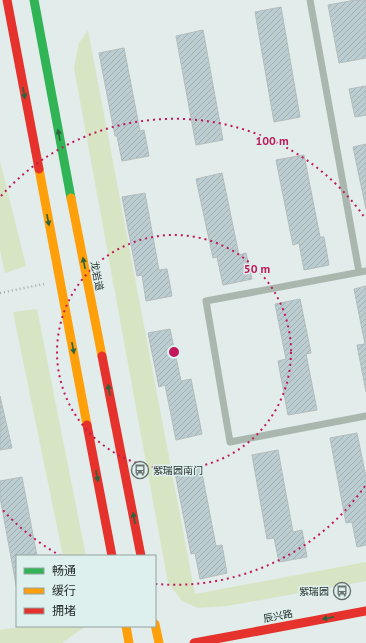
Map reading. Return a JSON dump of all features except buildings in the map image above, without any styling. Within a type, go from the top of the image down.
[{"type":"main road","points":[[7,0],[112,555]]},
{"type":"main road","name":"龙岩道","points":[[30,2],[141,555]]},
{"type":"main road","points":[[17,54],[21,26]]},
{"type":"main road","name":"辰兴路","points":[[194,643],[366,611]]},
{"type":"main road","points":[[126,627],[129,643]]},
{"type":"main road","points":[[156,627],[159,643]]},
{"type":"lane","points":[[310,0],[362,272],[206,301],[230,442],[366,416]]},
{"type":"path","points":[[0,293],[60,280]]},
{"type":"green space","points":[[88,30],[195,594],[366,562],[366,581],[227,606],[198,608],[182,601],[168,583],[74,68],[79,43]]},
{"type":"green space","points":[[0,161],[26,266],[5,273],[0,250]]},
{"type":"green space","points":[[37,309],[86,555],[63,555],[13,312]]},
{"type":"green space","points":[[19,627],[84,627],[62,643],[0,643],[0,630]]},
{"type":"traffic: fast","points":[[34,0],[71,198]]},
{"type":"traffic: slow","points":[[39,169],[87,425]]},
{"type":"traffic: slow","points":[[71,198],[102,356]]},
{"type":"traffic: slow","points":[[126,627],[129,643]]},
{"type":"traffic: slow","points":[[156,627],[159,643]]},
{"type":"traffic: jam","points":[[7,0],[39,169]]},
{"type":"traffic: jam","points":[[102,356],[141,555]]},
{"type":"traffic: jam","points":[[87,425],[112,555]]},
{"type":"traffic: jam","points":[[194,643],[366,611]]},
{"type":"place","name":"紫瑞园南门","points":[[140,470]]},
{"type":"place","name":"紫瑞园","points":[[342,591]]}]
